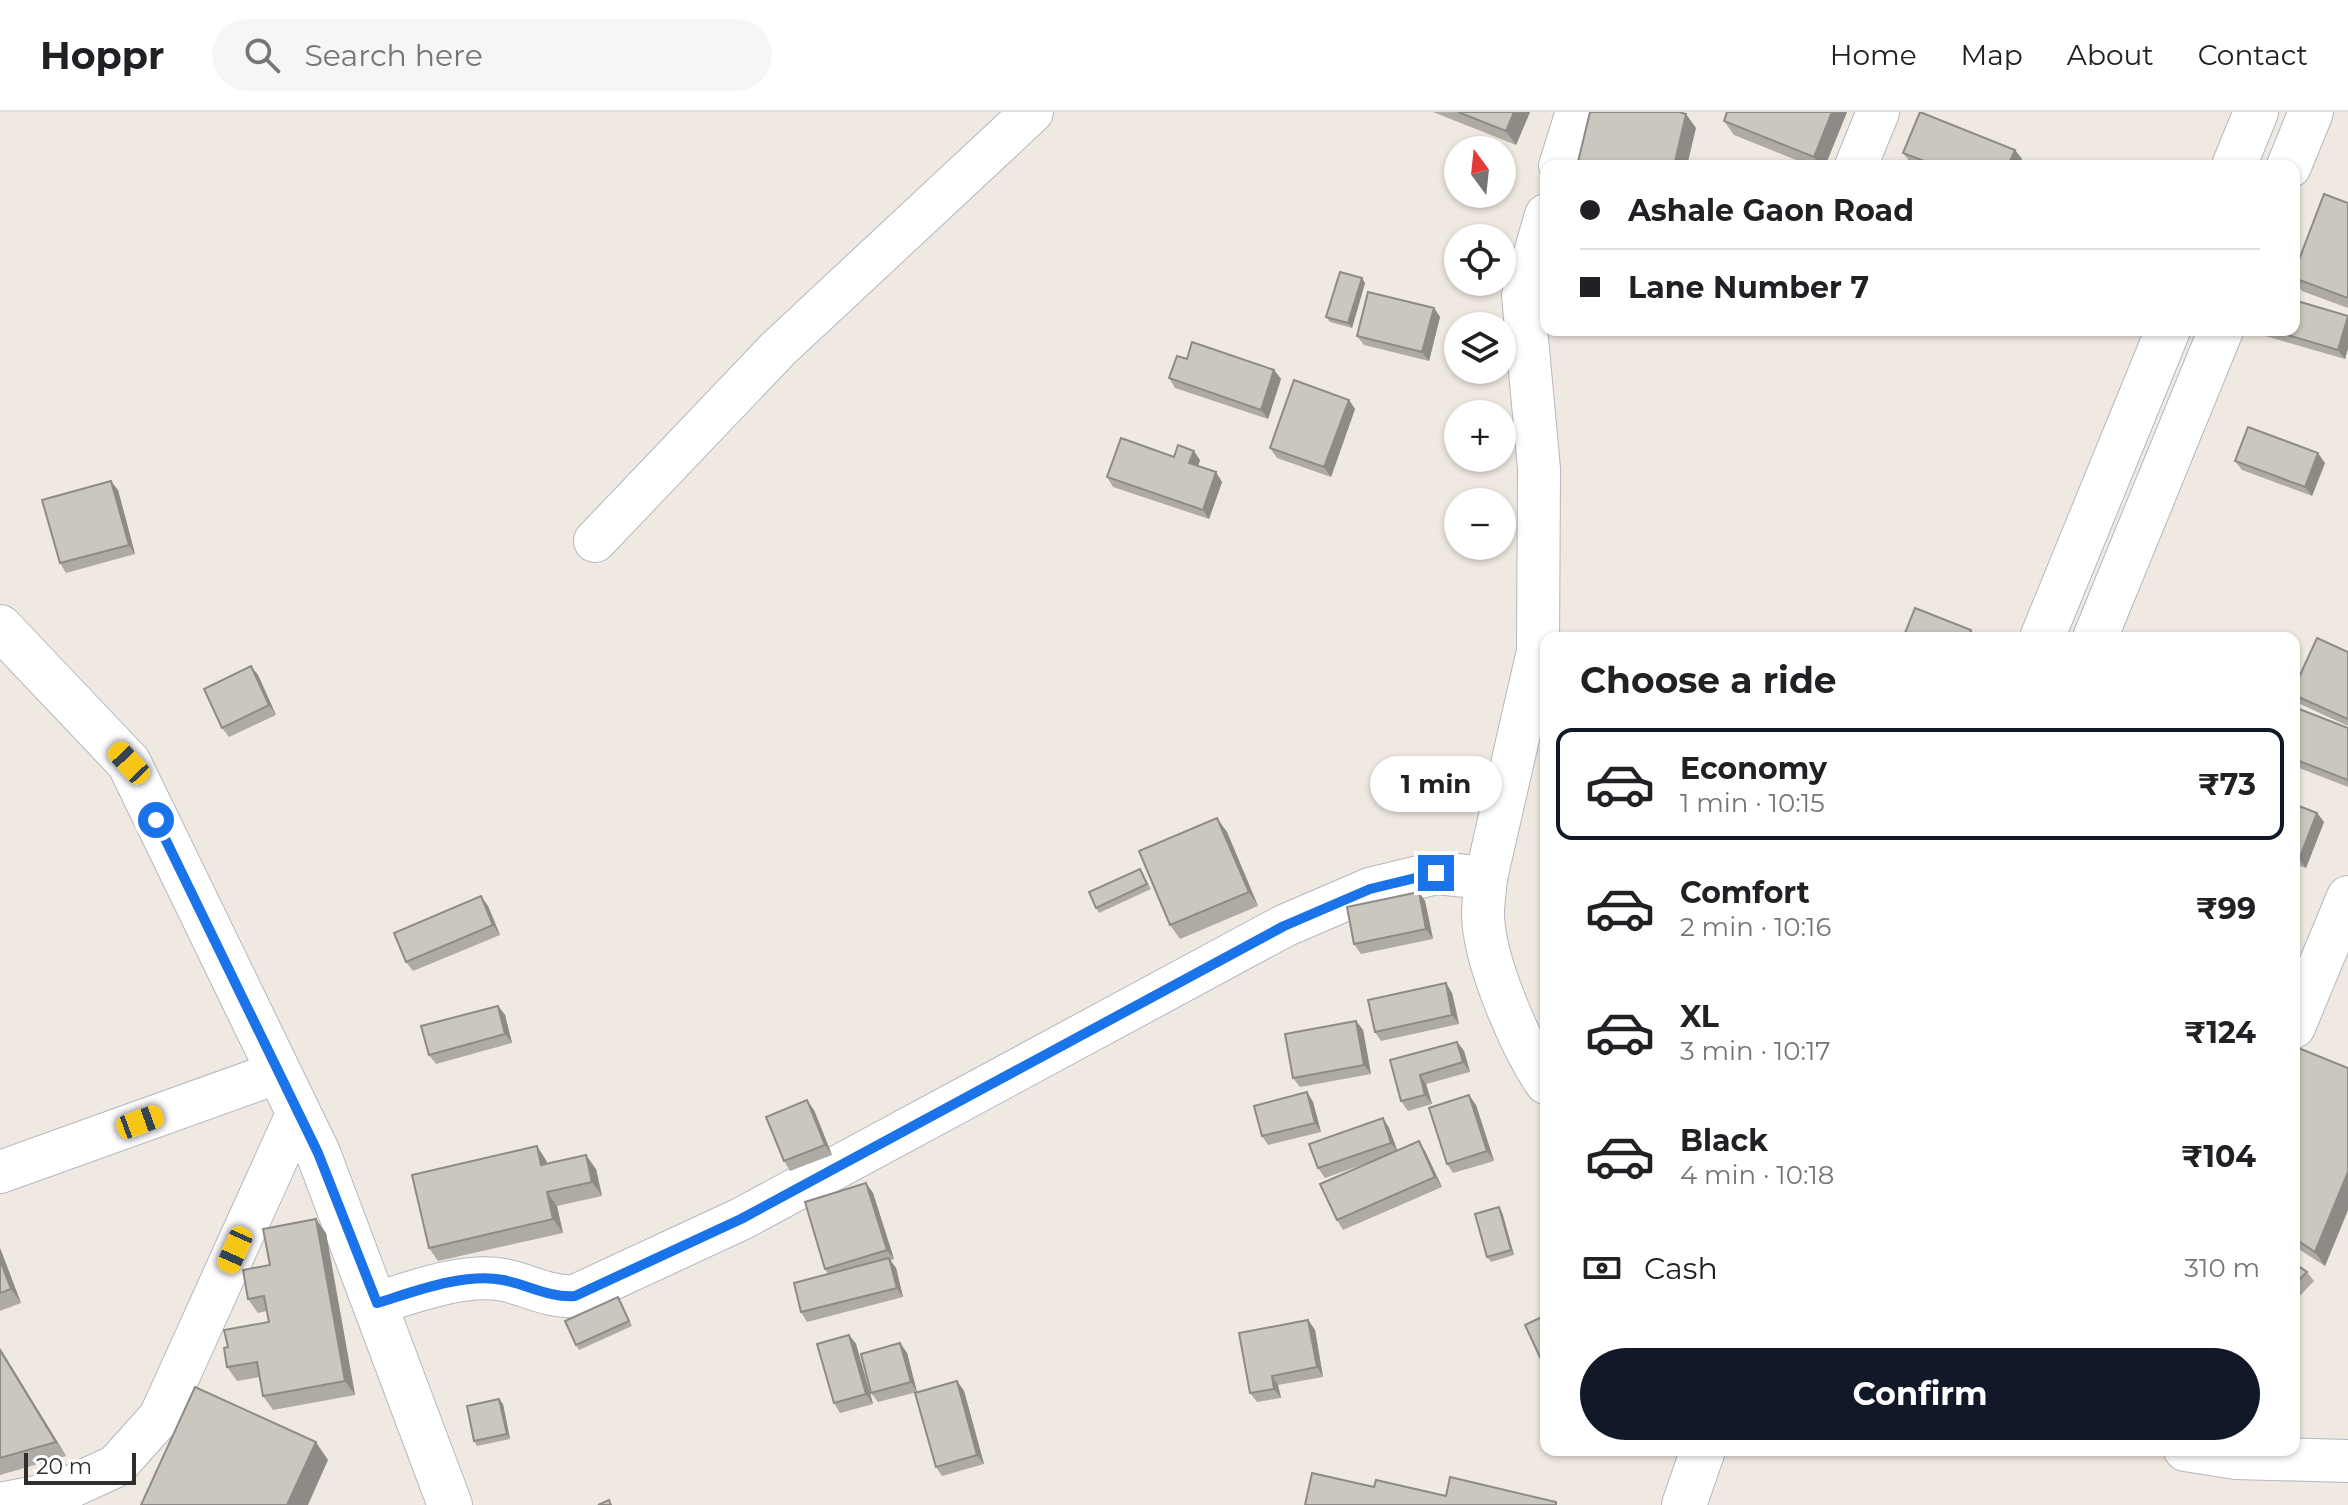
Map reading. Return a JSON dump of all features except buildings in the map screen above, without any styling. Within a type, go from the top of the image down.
[{"type":"street","points":[[595,541],[778,349],[1032,112]]},
{"type":"street","points":[[1562,160],[1577,112]]},
{"type":"street","points":[[1858,160],[1878,112]]},
{"type":"street","points":[[2236,160],[2256,112]]},
{"type":"street","points":[[2291,160],[2311,112]]},
{"type":"street","points":[[1540,236],[1523,295],[1539,469],[1538,651],[1486,878],[1483,915],[1487,949],[1528,1057],[1540,1074]]},
{"type":"street","points":[[2044,632],[2166,336]]},
{"type":"street","points":[[2097,632],[2219,336]]},
{"type":"street","points":[[0,627],[129,763],[318,1153],[377,1303],[450,1505]]},
{"type":"street","points":[[377,1303],[441,1284],[501,1279],[557,1297],[575,1296],[741,1219],[1284,926],[1370,889],[1423,876],[1436,873],[1486,878]]},
{"type":"street","points":[[2300,1013],[2348,897]]},
{"type":"street","points":[[0,1172],[279,1072]]},
{"type":"street","points":[[0,1504],[57,1493],[116,1466],[160,1417],[298,1112]]},
{"type":"street","points":[[1684,1505],[1701,1456]]},
{"type":"street","points":[[2223,1456],[2348,1461]]},
{"type":"route","points":[[156,820],[318,1153],[377,1303],[441,1284],[501,1279],[557,1297],[575,1296],[593,1289],[741,1219],[1284,926],[1370,889],[1436,873]]}]
